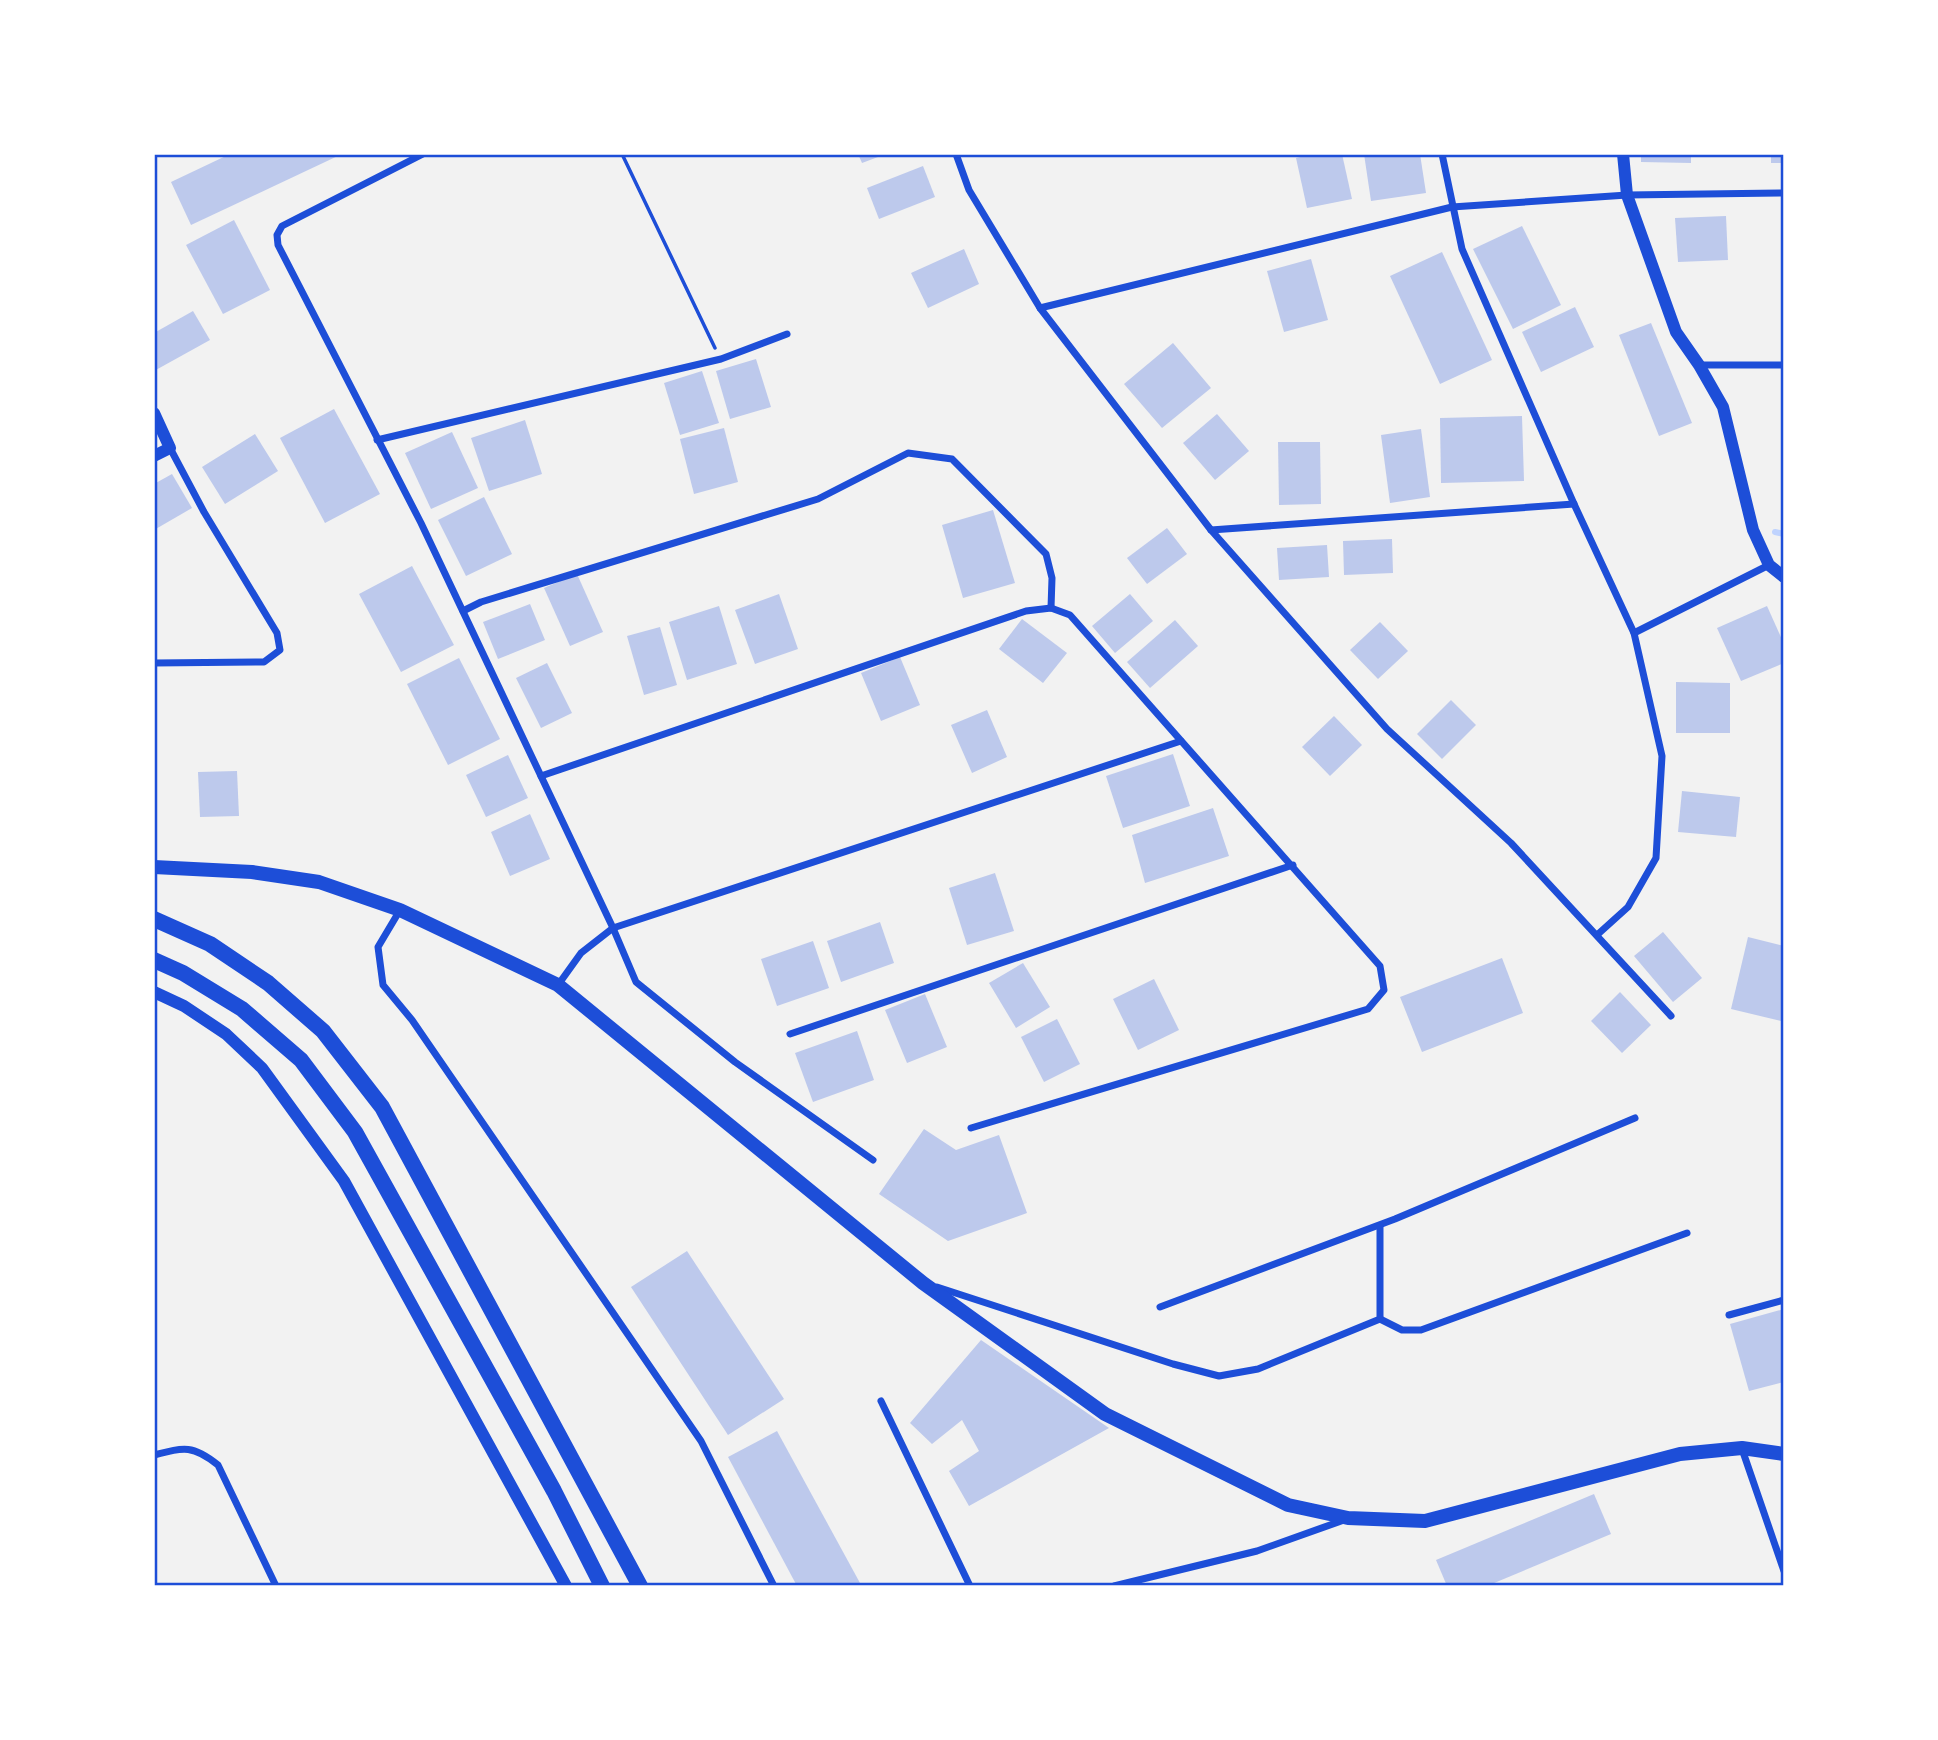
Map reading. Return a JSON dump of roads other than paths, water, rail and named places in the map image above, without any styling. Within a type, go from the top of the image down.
[{"type":"highway","points":[[154,919],[210,944],[268,983],[323,1031],[382,1107],[640,1586]]},
{"type":"highway","points":[[154,960],[183,973],[242,1009],[301,1060],[355,1132],[554,1491],[602,1586]]},
{"type":"main road","points":[[154,867],[252,872],[319,882],[400,910],[558,985],[923,1283],[1105,1414],[1289,1506],[1348,1518],[1425,1521],[1680,1454],[1742,1448],[1784,1454]]},
{"type":"street","points":[[423,154],[282,226],[277,235],[278,245],[421,523],[636,982],[735,1062],[873,1160]]},
{"type":"street","points":[[957,154],[969,190],[1040,309],[1211,530],[1387,729],[1511,843],[1671,1016]]},
{"type":"street","points":[[1442,154],[1451,207],[1462,249],[1574,505],[1634,633],[1662,756],[1656,858],[1628,907],[1597,936]]},
{"type":"street","points":[[1623,154],[1627,195],[1676,332],[1723,407],[1753,530],[1769,565],[1784,578]]},
{"type":"street","points":[[1040,309],[1451,207],[1627,195],[1784,193]]},
{"type":"street","points":[[377,440],[721,359],[787,334]]},
{"type":"street","points":[[1699,365],[1784,365]]},
{"type":"street","points":[[154,413],[204,512],[277,633],[280,650],[264,662],[154,663]]},
{"type":"street","points":[[154,456],[170,448]]},
{"type":"street","points":[[463,611],[481,602],[818,499],[908,453],[952,460],[1046,554],[1052,578],[1051,608]]},
{"type":"street","points":[[1211,530],[1574,505]]},
{"type":"street","points":[[1634,633],[1769,565]]},
{"type":"street","points":[[541,776],[1026,611],[1051,608],[1070,615],[1380,965],[1384,990],[1368,1009],[971,1128]]},
{"type":"street","points":[[558,985],[581,953],[613,928],[1181,741]]},
{"type":"street","points":[[790,1034],[1293,864]]},
{"type":"street","points":[[400,910],[378,947],[383,985],[412,1020],[701,1441],[774,1586]]},
{"type":"street","points":[[154,992],[184,1006],[226,1034],[262,1068],[336,1170],[566,1586]]},
{"type":"street","points":[[1160,1307],[1380,1226],[1635,1118]]},
{"type":"street","points":[[1380,1226],[1380,1319]]},
{"type":"street","points":[[923,1283],[1173,1364],[1219,1376],[1258,1369],[1380,1319],[1402,1330],[1422,1329],[1687,1233]]},
{"type":"street","points":[[1729,1315],[1784,1300]]},
{"type":"street","points":[[881,1401],[970,1586]]},
{"type":"street","points":[[1742,1448],[1784,1571]]},
{"type":"street","points":[[154,1455],[180,1449],[201,1452],[218,1465],[276,1586]]},
{"type":"street","points":[[1114,1586],[1256,1551],[1348,1518]]},
{"type":"waterway","points":[[1775,532],[1784,534]]}]
